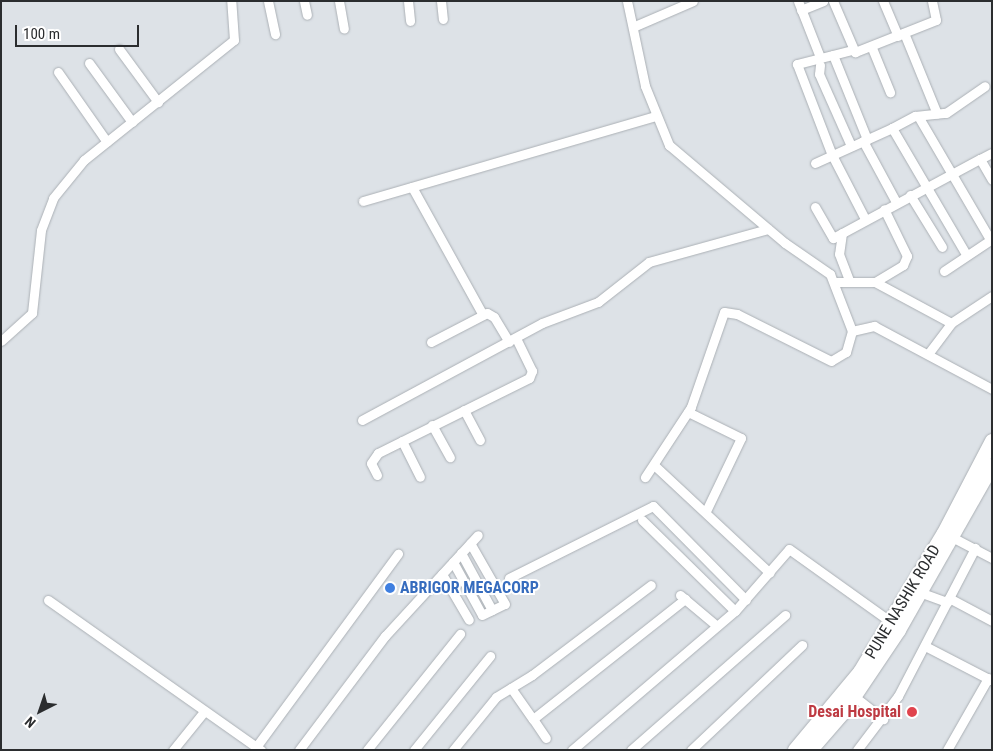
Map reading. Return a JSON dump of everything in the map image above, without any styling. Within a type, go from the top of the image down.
[{"type":"highway","name":"PUNE NASHIK ROAD","points":[[811,750],[855,698],[922,592],[992,441]]},
{"type":"highway","name":"PUNE NASHIK ROAD","points":[[795,750],[842,698],[992,466]]},
{"type":"street","points":[[1,340],[32,313],[41,230],[53,198],[74,170],[234,40],[231,1]]},
{"type":"street","points":[[268,1],[275,34]]},
{"type":"street","points":[[304,1],[307,15]]},
{"type":"street","points":[[339,1],[344,29]]},
{"type":"street","points":[[408,1],[410,21]]},
{"type":"street","points":[[441,1],[443,19]]},
{"type":"street","points":[[627,1],[635,26],[645,86],[656,116],[675,152],[721,185],[768,229],[824,268],[836,282],[852,330],[842,358],[831,361],[737,314],[724,312],[688,412],[645,477]]},
{"type":"street","points":[[635,26],[693,1]]},
{"type":"street","points":[[823,1],[799,6],[820,61],[819,74],[852,146]]},
{"type":"street","points":[[833,1],[852,50]]},
{"type":"street","points":[[883,1],[901,35],[937,114]]},
{"type":"street","points":[[865,219],[832,155],[797,64],[820,61],[852,50],[872,48],[936,20],[932,1]]},
{"type":"street","points":[[872,48],[890,92]]},
{"type":"street","points":[[119,49],[158,102]]},
{"type":"street","points":[[833,55],[865,140],[896,202]]},
{"type":"street","points":[[89,63],[132,122]]},
{"type":"street","points":[[58,72],[107,142]]},
{"type":"street","points":[[815,163],[918,116],[937,114],[950,110],[985,86]]},
{"type":"street","points":[[363,201],[656,116]]},
{"type":"street","points":[[918,116],[991,239],[966,254],[944,271]]},
{"type":"street","points":[[892,128],[966,254]]},
{"type":"street","points":[[816,207],[833,238],[896,202],[992,153]]},
{"type":"street","points":[[980,159],[992,180]]},
{"type":"street","points":[[412,187],[482,315]]},
{"type":"street","points":[[910,195],[942,247]]},
{"type":"street","points":[[875,282],[902,264],[907,256],[884,209]]},
{"type":"street","points":[[362,420],[513,340],[598,302],[649,262],[768,229]]},
{"type":"street","points":[[842,233],[839,254],[850,282]]},
{"type":"street","points":[[836,282],[875,282],[951,323]]},
{"type":"street","points":[[928,354],[951,323],[992,296]]},
{"type":"street","points":[[377,474],[372,458],[432,425],[532,375],[513,340],[494,317],[482,315],[431,342]]},
{"type":"street","points":[[852,330],[874,326],[992,388]]},
{"type":"street","points":[[464,410],[480,440]]},
{"type":"street","points":[[688,412],[742,438],[706,511]]},
{"type":"street","points":[[432,425],[450,457]]},
{"type":"street","points":[[402,441],[420,477]]},
{"type":"street","points":[[654,465],[706,511],[770,573]]},
{"type":"street","points":[[509,578],[653,506],[746,600]]},
{"type":"street","points":[[642,520],[735,610]]},
{"type":"street","points":[[299,750],[385,636],[478,535]]},
{"type":"street","points":[[949,535],[992,558]]},
{"type":"street","points":[[453,562],[482,615],[505,604],[470,543]]},
{"type":"street","points":[[857,750],[883,719],[925,646],[975,548]]},
{"type":"street","points":[[572,750],[746,600],[770,573],[786,550],[794,550],[891,622]]},
{"type":"street","points":[[461,553],[492,610]]},
{"type":"street","points":[[48,600],[252,747],[398,554]]},
{"type":"street","points":[[442,574],[469,620]]},
{"type":"street","points":[[452,750],[488,704],[651,585]]},
{"type":"street","points":[[922,592],[948,600],[992,621]]},
{"type":"street","points":[[532,719],[683,597],[717,626]]},
{"type":"street","points":[[631,750],[785,615]]},
{"type":"street","points":[[367,750],[460,634]]},
{"type":"street","points":[[691,750],[802,644]]},
{"type":"street","points":[[925,646],[990,679],[947,750]]},
{"type":"street","points":[[414,750],[490,656]]},
{"type":"street","points":[[511,688],[546,738]]},
{"type":"street","points":[[855,698],[883,719]]},
{"type":"street","points":[[173,750],[203,713]]},
{"type":"place","name":"ABRIGOR MEGACORP","points":[[390,588]]},
{"type":"place","name":"Desai Hospital","points":[[912,712]]}]
